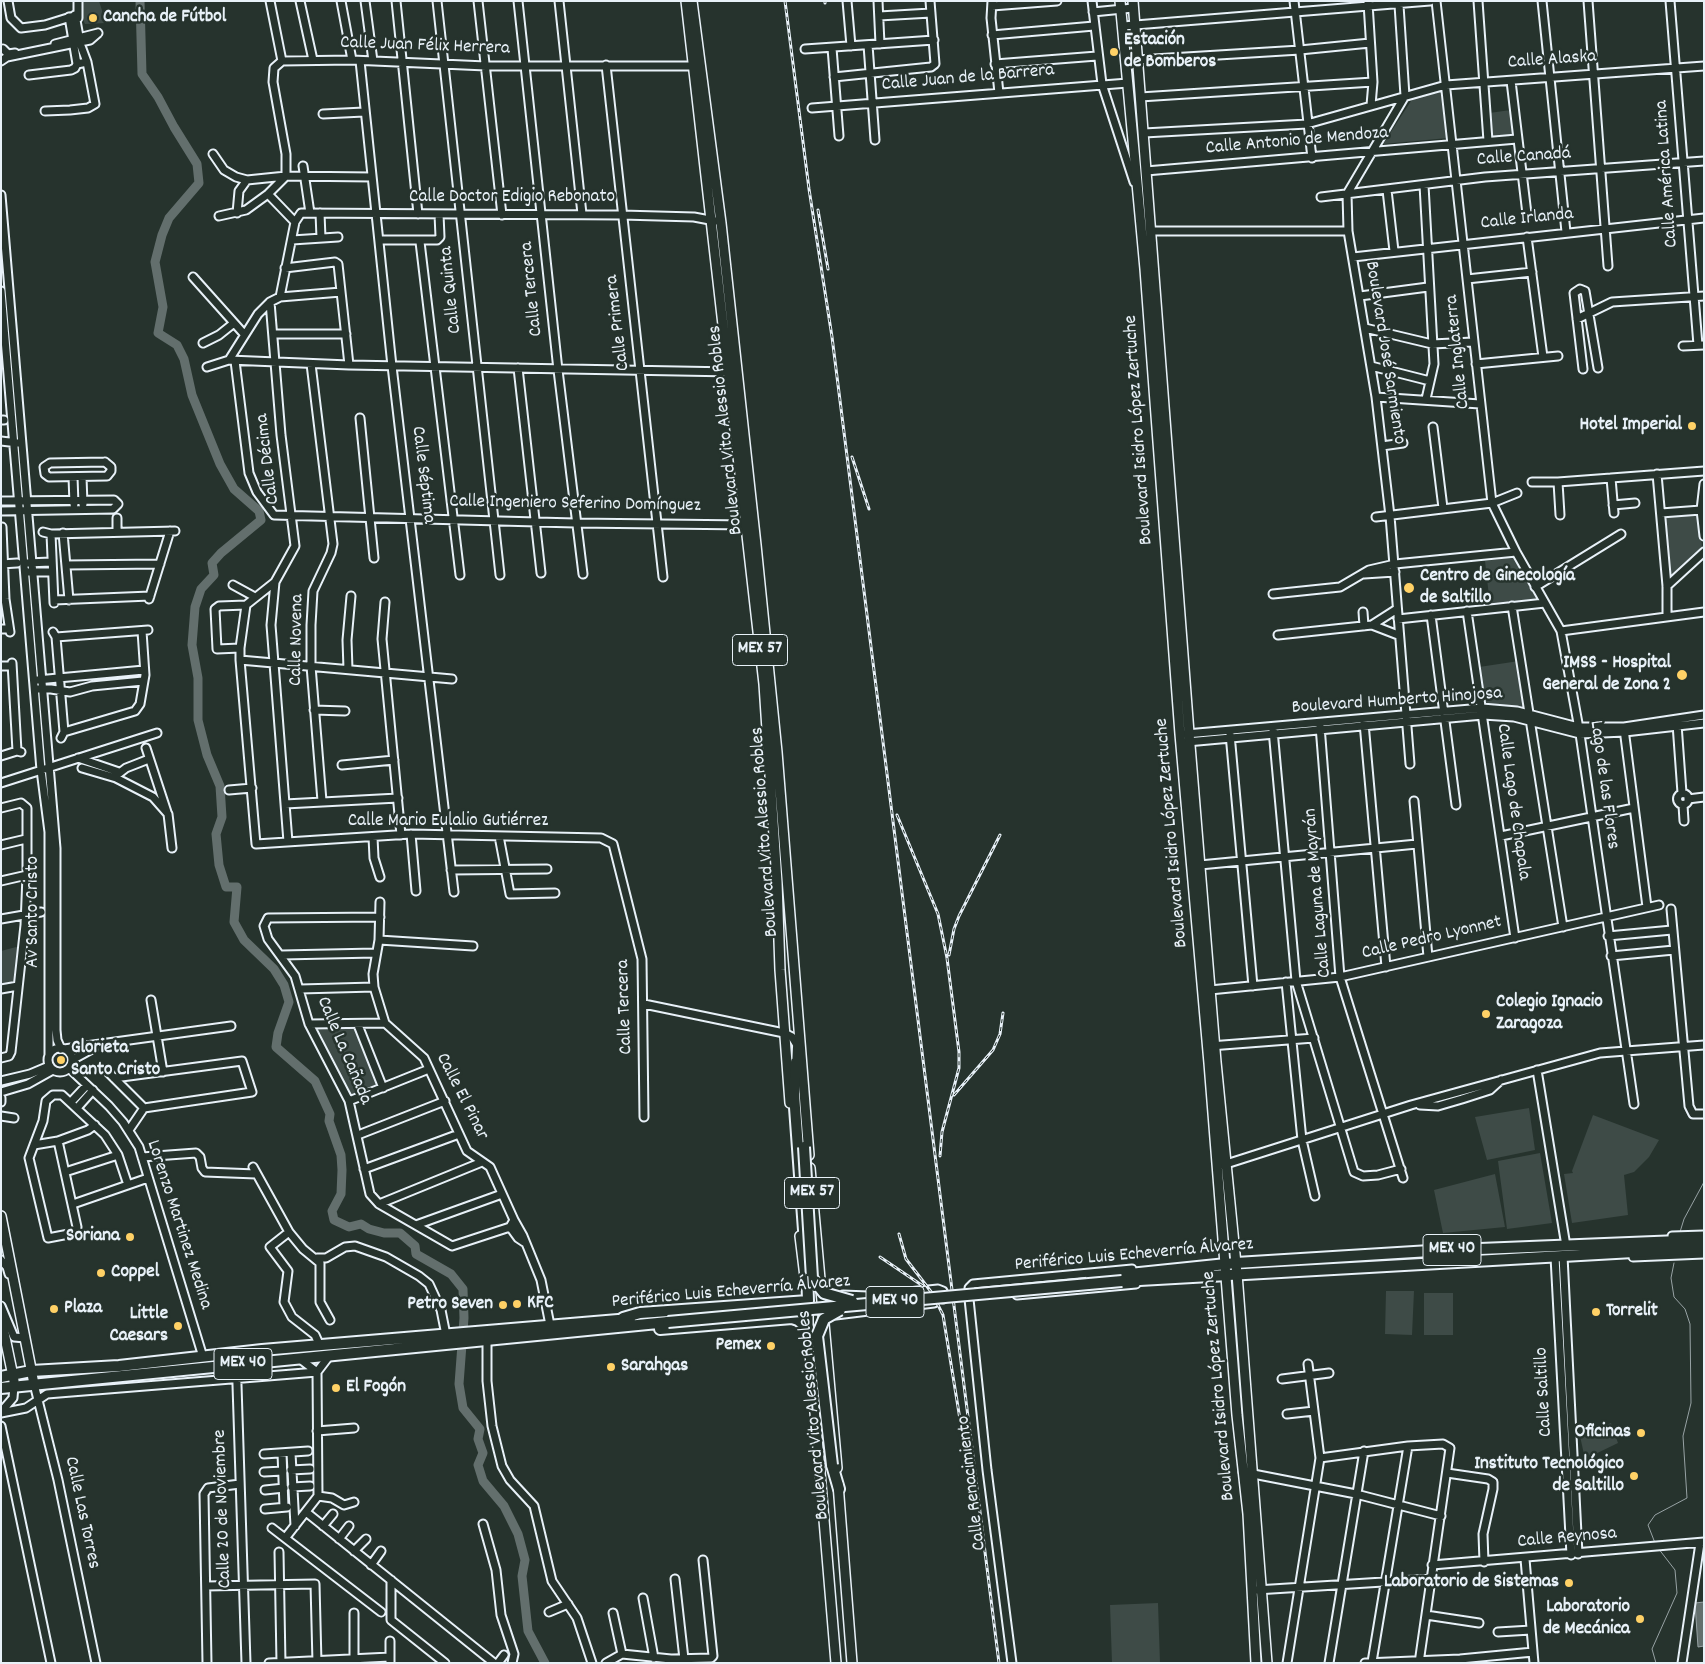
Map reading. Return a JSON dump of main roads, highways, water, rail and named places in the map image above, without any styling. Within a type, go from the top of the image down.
[{"type":"highway","points":[[792,1318],[802,1311],[808,1301],[810,1288],[794,1094],[798,1047]]},
{"type":"highway","points":[[796,1062],[804,1147],[812,1278],[824,1293],[852,1304]]},
{"type":"highway","name":"Periférico Luis Echeverría Álvarez","points":[[1153,1275],[1226,1275],[1561,1253],[1584,1246],[1704,1240]]},
{"type":"highway","name":"Periférico Luis Echeverría Álvarez","points":[[480,1338],[550,1325],[618,1320],[667,1319],[852,1304],[1153,1275],[1236,1263],[1512,1248],[1592,1254],[1704,1248]]},
{"type":"highway","points":[[1392,1264],[1394,1261],[1430,1251]]},
{"type":"highway","points":[[618,1320],[640,1313],[808,1301]]},
{"type":"highway","points":[[808,1301],[825,1328]]},
{"type":"highway","points":[[787,1302],[794,1310],[792,1318]]},
{"type":"highway","points":[[838,1489],[832,1465],[817,1336],[821,1325],[830,1315],[852,1304]]},
{"type":"highway","points":[[635,1326],[661,1329],[792,1318],[808,1328]]},
{"type":"highway","name":"Periférico Luis Echeverría Álvarez","points":[[1,1388],[236,1359],[320,1346],[450,1337],[480,1338],[635,1326],[667,1319]]},
{"type":"highway","name":"Periférico Luis Echeverría Álvarez","points":[[1,1377],[13,1373],[31,1371],[119,1366],[203,1357],[236,1359],[298,1358],[450,1337]]},
{"type":"highway","points":[[13,1373],[23,1380],[34,1384]]},
{"type":"main road","name":"Boulevard Vito Alessio Robles","points":[[686,1],[721,223],[732,372]]},
{"type":"main road","name":"Boulevard Vito Alessio Robles","points":[[692,1],[696,66]]},
{"type":"main road","name":"Boulevard Isidro López Zertuche","points":[[1121,5],[1152,319],[1185,738],[1222,1165],[1225,1264],[1243,1472],[1256,1663]]},
{"type":"main road","name":"Boulevard Isidro López Zertuche","points":[[1133,5],[1150,231],[1152,319]]},
{"type":"main road","name":"Boulevard Vito Alessio Robles","points":[[701,101],[710,220],[736,400],[750,525],[814,1206],[818,1281],[825,1328],[852,1663]]},
{"type":"main road","name":"Boulevard Isidro López Zertuche","points":[[1185,738],[1200,865],[1204,955],[1210,990],[1212,1046]]},
{"type":"main road","name":"Boulevard Vito Alessio Robles","points":[[777,814],[784,1033],[802,1256],[808,1301],[808,1328],[836,1656]]},
{"type":"main road","name":"Boulevard Isidro López Zertuche","points":[[1222,1165],[1237,1274],[1254,1474],[1267,1663]]},
{"type":"main road","name":"Calle Las Torres","points":[[1,1216],[34,1384]]},
{"type":"main road","points":[[810,1341],[816,1338],[829,1321],[837,1315]]},
{"type":"main road","points":[[1,1318],[14,1386]]},
{"type":"main road","points":[[29,1357],[39,1368],[48,1370]]},
{"type":"main road","points":[[836,1656],[842,1644],[850,1648]]},
{"type":"waterway","points":[[140,1],[142,74],[158,97],[197,164],[199,183],[169,218],[162,235],[155,262],[163,307],[158,333],[177,345],[184,359],[192,395],[220,464],[234,489],[259,511],[261,520],[221,553],[212,563],[214,575],[201,589],[195,607],[192,645],[198,678],[198,720],[207,755],[220,786],[222,817],[216,834],[219,865],[226,887],[237,887],[234,922],[244,940],[274,969],[284,985],[289,1002],[278,1033],[276,1047],[315,1081],[330,1114],[329,1121],[341,1155],[342,1170],[341,1194],[332,1211],[334,1220],[349,1227],[361,1224],[369,1229],[384,1233],[400,1233],[415,1246],[416,1254],[451,1274],[463,1289],[464,1318],[459,1384],[463,1408],[480,1429],[478,1439],[483,1453],[478,1465],[483,1481],[504,1506],[518,1534],[525,1560],[522,1576],[528,1631],[545,1663]]},
{"type":"waterway","points":[[1680,1232],[1684,1219],[1704,1182]]},
{"type":"waterway","points":[[1655,1543],[1648,1525],[1655,1515],[1687,1498],[1683,1436],[1691,1403],[1690,1324],[1685,1309],[1674,1297],[1671,1278],[1674,1263]]},
{"type":"waterway","points":[[1656,1663],[1652,1649],[1677,1593],[1675,1570],[1658,1548]]},
{"type":"railway","points":[[785,1],[809,189],[832,337],[999,1663]]},
{"type":"railway","points":[[818,210],[828,269]]},
{"type":"railway","points":[[852,457],[869,509]]},
{"type":"railway","points":[[897,815],[938,914],[947,958],[959,1052],[959,1068],[942,1132],[940,1156]]},
{"type":"railway","points":[[949,955],[954,929],[959,916],[1000,835]]},
{"type":"railway","points":[[954,1095],[993,1050],[1000,1034],[1003,1013]]},
{"type":"railway","points":[[899,1234],[906,1259],[932,1293],[943,1315],[965,1450]]},
{"type":"railway","points":[[880,1257],[923,1286]]},
{"type":"place","name":"Cancha de Fútbol","points":[[93,18]]},
{"type":"place","name":"Estación de Bomberos","points":[[1114,52]]},
{"type":"place","name":"Hotel Imperial","points":[[1692,426]]},
{"type":"place","name":"Centro de Ginecología de Saltillo","points":[[1409,588]]},
{"type":"place","name":"IMSS - Hospital General de Zona 2","points":[[1682,675]]},
{"type":"place","name":"Colegio Ignacio Zaragoza","points":[[1486,1014]]},
{"type":"place","name":"Glorieta Santo Cristo","points":[[61,1060]]},
{"type":"place","name":"Soriana","points":[[130,1237]]},
{"type":"place","name":"Coppel","points":[[101,1273]]},
{"type":"place","name":"KFC","points":[[517,1304]]},
{"type":"place","name":"Petro Seven","points":[[503,1305]]},
{"type":"place","name":"Plaza","points":[[54,1309]]},
{"type":"place","name":"Torrelit","points":[[1596,1312]]},
{"type":"place","name":"Little Caesars","points":[[178,1326]]},
{"type":"place","name":"Pemex","points":[[771,1346]]},
{"type":"place","name":"Sarahgas","points":[[611,1367]]},
{"type":"place","name":"El Fogón","points":[[336,1388]]},
{"type":"place","name":"Oficinas","points":[[1641,1433]]},
{"type":"place","name":"Instituto Tecnológico de Saltillo","points":[[1634,1476]]},
{"type":"place","name":"Laboratorio de Sistemas","points":[[1569,1583]]},
{"type":"place","name":"Laboratorio de Mecánica","points":[[1640,1619]]}]
